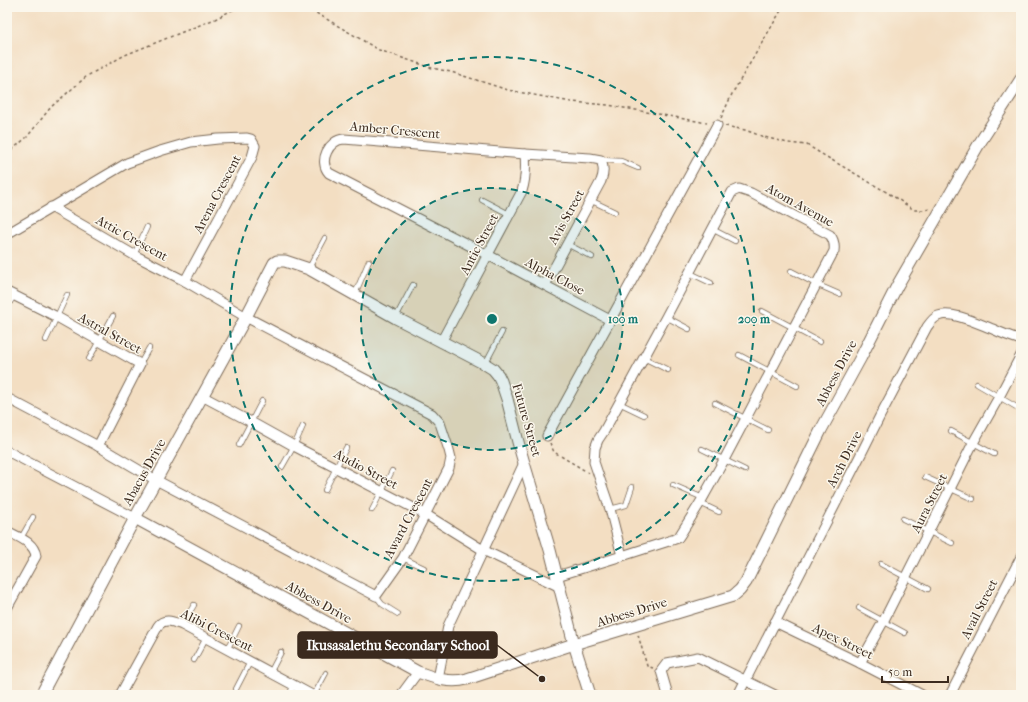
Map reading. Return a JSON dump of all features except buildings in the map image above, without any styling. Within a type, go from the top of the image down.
[{"type":"street","name":"Abbess Drive","points":[[7,451],[135,518],[418,672],[438,679],[454,681],[467,679],[574,644],[733,596],[746,582],[821,430],[861,357],[897,286],[979,144],[1021,79]]},
{"type":"street","points":[[547,436],[717,125]]},
{"type":"street","name":"Arena Crescent","points":[[51,207],[127,163],[160,151],[191,142],[204,140],[232,138],[251,139],[255,146],[252,157],[185,281]]},
{"type":"street","name":"Amber Crescent","points":[[488,255],[329,173],[326,170],[324,163],[327,152],[333,143],[340,139],[344,139],[601,160]]},
{"type":"street","name":"Antic Street","points":[[441,342],[522,190],[525,183],[525,154]]},
{"type":"street","name":"Avis Street","points":[[545,285],[604,174],[601,160]]},
{"type":"street","name":"Atom Avenue","points":[[742,189],[751,193],[830,234],[834,240],[834,251],[724,460],[683,531],[678,538],[622,556],[610,509],[594,462],[595,448],[690,273],[732,192],[736,190],[742,189]]},
{"type":"street","points":[[7,234],[51,207]]},
{"type":"street","name":"Attic Crescent","points":[[51,207],[134,255],[185,281],[246,317]]},
{"type":"street","name":"Alpha Close","points":[[488,255],[610,320]]},
{"type":"street","name":"Future Street","points":[[274,263],[277,261],[286,260],[308,269],[396,318],[493,369],[501,381],[507,399],[557,576],[574,644],[590,695]]},
{"type":"street","name":"Abacus Drive","points":[[41,695],[135,518],[246,317],[274,263]]},
{"type":"street","name":"Astral Street","points":[[11,294],[57,317],[140,364],[98,446]]},
{"type":"street","name":"Arch Drive","points":[[738,695],[880,416],[933,319],[942,315],[954,315],[1021,340]]},
{"type":"street","name":"Award Crescent","points":[[246,317],[405,399],[432,414],[440,422],[451,458],[449,468],[403,558],[376,596]]},
{"type":"street","name":"Aura Street","points":[[860,663],[883,622],[973,443],[1021,356]]},
{"type":"street","name":"Audio Street","points":[[202,396],[425,514],[483,550],[560,587]]},
{"type":"street","points":[[7,398],[98,446],[156,480],[376,596]]},
{"type":"street","points":[[438,679],[448,626],[524,463]]},
{"type":"street","points":[[7,532],[21,538],[32,546],[36,556],[7,608]]},
{"type":"street","points":[[557,576],[622,556]]},
{"type":"street","name":"Avail Street","points":[[950,695],[1021,557]]},
{"type":"street","name":"Alibi Crescent","points":[[120,695],[160,623],[163,621],[171,621],[182,625],[313,695]]},
{"type":"street","name":"Apex Street","points":[[775,622],[922,695]]},
{"type":"street","points":[[668,695],[661,671],[667,663],[698,657],[775,695]]},
{"type":"street","points":[[401,695],[418,672]]},
{"type":"lane","points":[[601,160],[621,161],[638,168]]},
{"type":"lane","points":[[482,200],[509,214]]},
{"type":"lane","points":[[590,200],[615,212]]},
{"type":"lane","points":[[134,255],[147,227]]},
{"type":"lane","points":[[712,229],[735,241]]},
{"type":"lane","points":[[308,269],[325,238]]},
{"type":"lane","points":[[566,244],[592,257]]},
{"type":"lane","points":[[355,294],[369,261]]},
{"type":"lane","points":[[791,271],[839,294]]},
{"type":"lane","points":[[690,273],[711,283]]},
{"type":"lane","points":[[396,318],[413,285]]},
{"type":"lane","points":[[7,307],[11,294]]},
{"type":"lane","points":[[46,340],[67,295]]},
{"type":"lane","points":[[762,312],[820,342]]},
{"type":"lane","points":[[89,359],[113,316]]},
{"type":"lane","points":[[666,317],[689,330]]},
{"type":"lane","points":[[485,364],[502,332]]},
{"type":"lane","points":[[140,364],[149,348]]},
{"type":"lane","points":[[739,355],[797,386]]},
{"type":"lane","points":[[644,358],[668,370]]},
{"type":"lane","points":[[977,384],[1018,408]]},
{"type":"lane","points":[[239,445],[262,401]]},
{"type":"lane","points":[[619,403],[644,415]]},
{"type":"lane","points":[[715,403],[768,430]]},
{"type":"lane","points":[[282,467],[303,426]]},
{"type":"lane","points":[[951,430],[994,454]]},
{"type":"lane","points":[[325,490],[346,448]]},
{"type":"lane","points":[[702,449],[744,470]]},
{"type":"lane","points":[[372,510],[392,471]]},
{"type":"lane","points":[[925,476],[973,499]]},
{"type":"lane","points":[[673,485],[702,500],[719,512]]},
{"type":"lane","points":[[610,509],[626,505],[632,487]]},
{"type":"lane","points":[[21,538],[33,517]]},
{"type":"lane","points":[[903,519],[952,543]]},
{"type":"lane","points":[[403,558],[424,568]]},
{"type":"lane","points":[[881,564],[928,589]]},
{"type":"lane","points":[[376,596],[382,604],[398,614]]},
{"type":"lane","points":[[182,625],[194,605]]},
{"type":"lane","points":[[859,608],[905,633]]},
{"type":"lane","points":[[227,650],[239,626]]},
{"type":"lane","points":[[194,660],[206,638]]},
{"type":"lane","points":[[270,673],[281,652]]},
{"type":"lane","points":[[236,689],[250,662]]},
{"type":"lane","points":[[313,695],[326,673]]},
{"type":"lane","points":[[289,695],[294,685]]},
{"type":"path","points":[[7,154],[27,136],[51,107],[87,76],[125,54],[215,19],[238,7]]},
{"type":"path","points":[[306,7],[379,50],[432,68],[451,72],[508,90],[571,102],[608,105],[745,130],[764,137],[788,143],[807,144],[914,210],[924,210],[944,205]]},
{"type":"path","points":[[717,125],[732,94],[783,7]]},
{"type":"path","points":[[547,436],[554,452],[588,473],[598,473]]},
{"type":"path","points":[[636,625],[647,666],[661,671]]},
{"type":"place","name":"Ikusasalethu Secondary School","points":[[542,679]]}]
